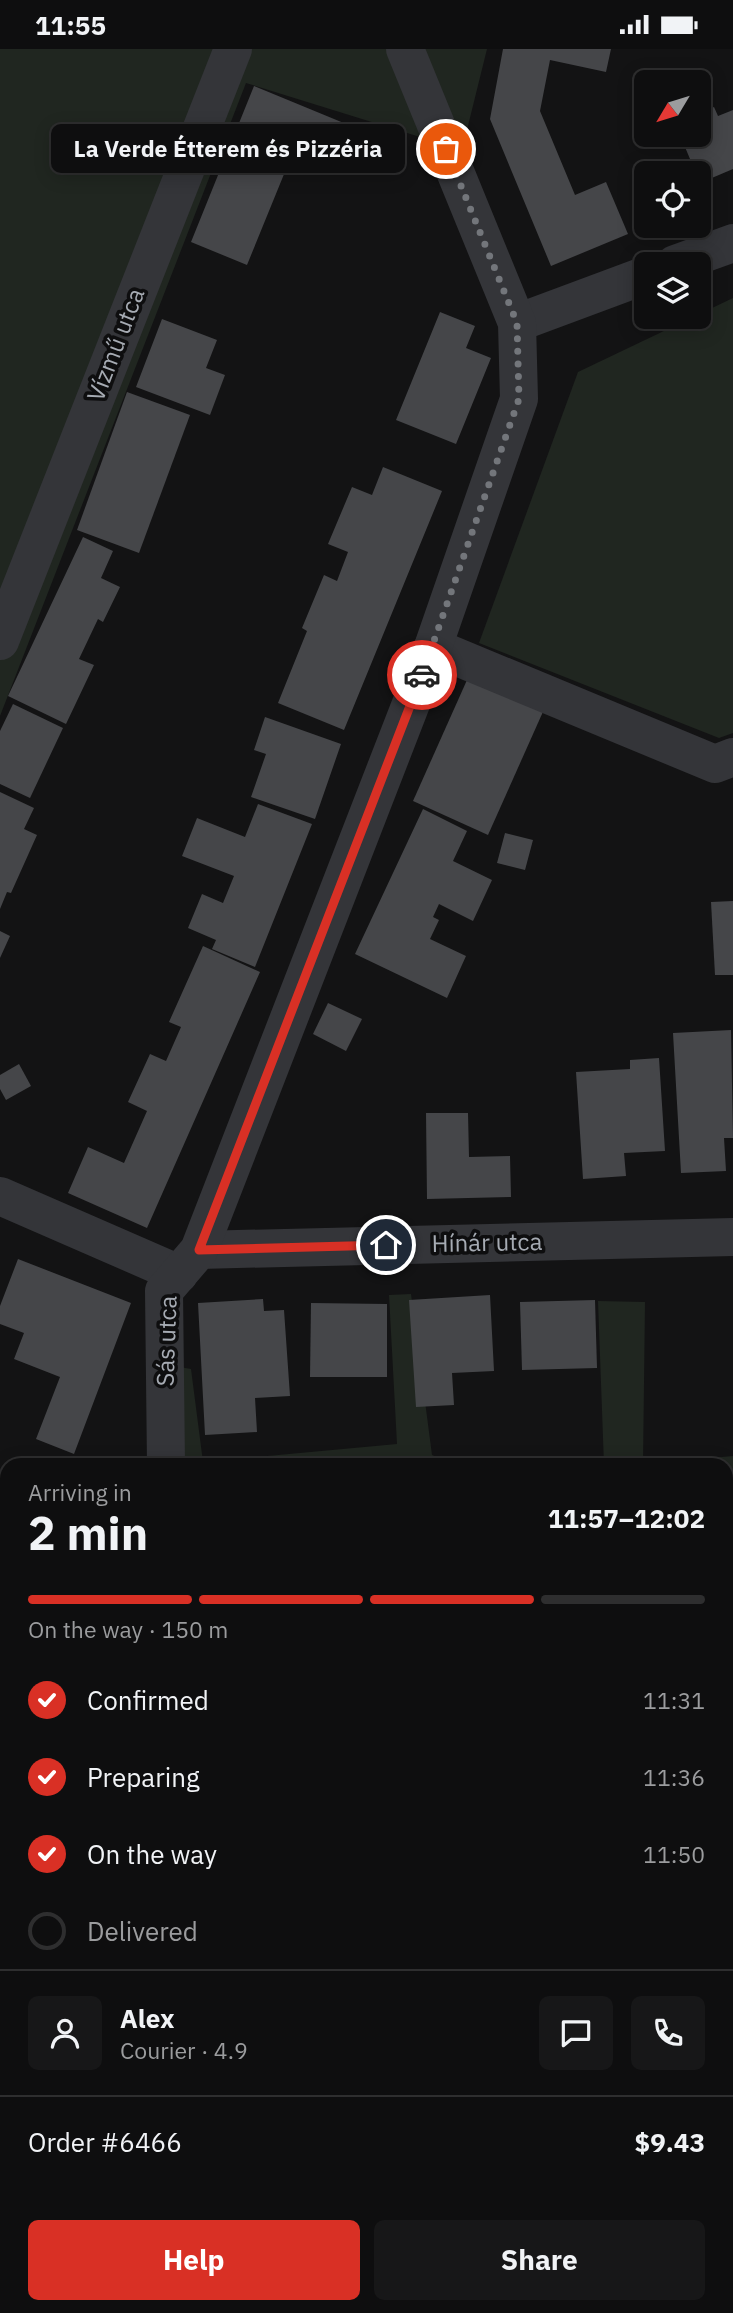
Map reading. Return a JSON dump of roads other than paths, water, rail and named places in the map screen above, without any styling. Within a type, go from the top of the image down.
[{"type":"street","name":"Vízmű utca","points":[[0,641],[233,49]]},
{"type":"street","name":"Sás utca","points":[[166,1458],[164,1291],[189,1262],[433,647],[519,399],[517,323],[405,49]]},
{"type":"street","points":[[708,252],[733,243]]},
{"type":"street","points":[[517,323],[634,279]]},
{"type":"street","points":[[433,647],[715,764],[733,757]]},
{"type":"street","points":[[0,1196],[189,1262]]},
{"type":"street","name":"Hínár utca","points":[[189,1262],[733,1237]]},
{"type":"place","name":"La Verde Étterem és Pizzéria","points":[[446,149]]}]
